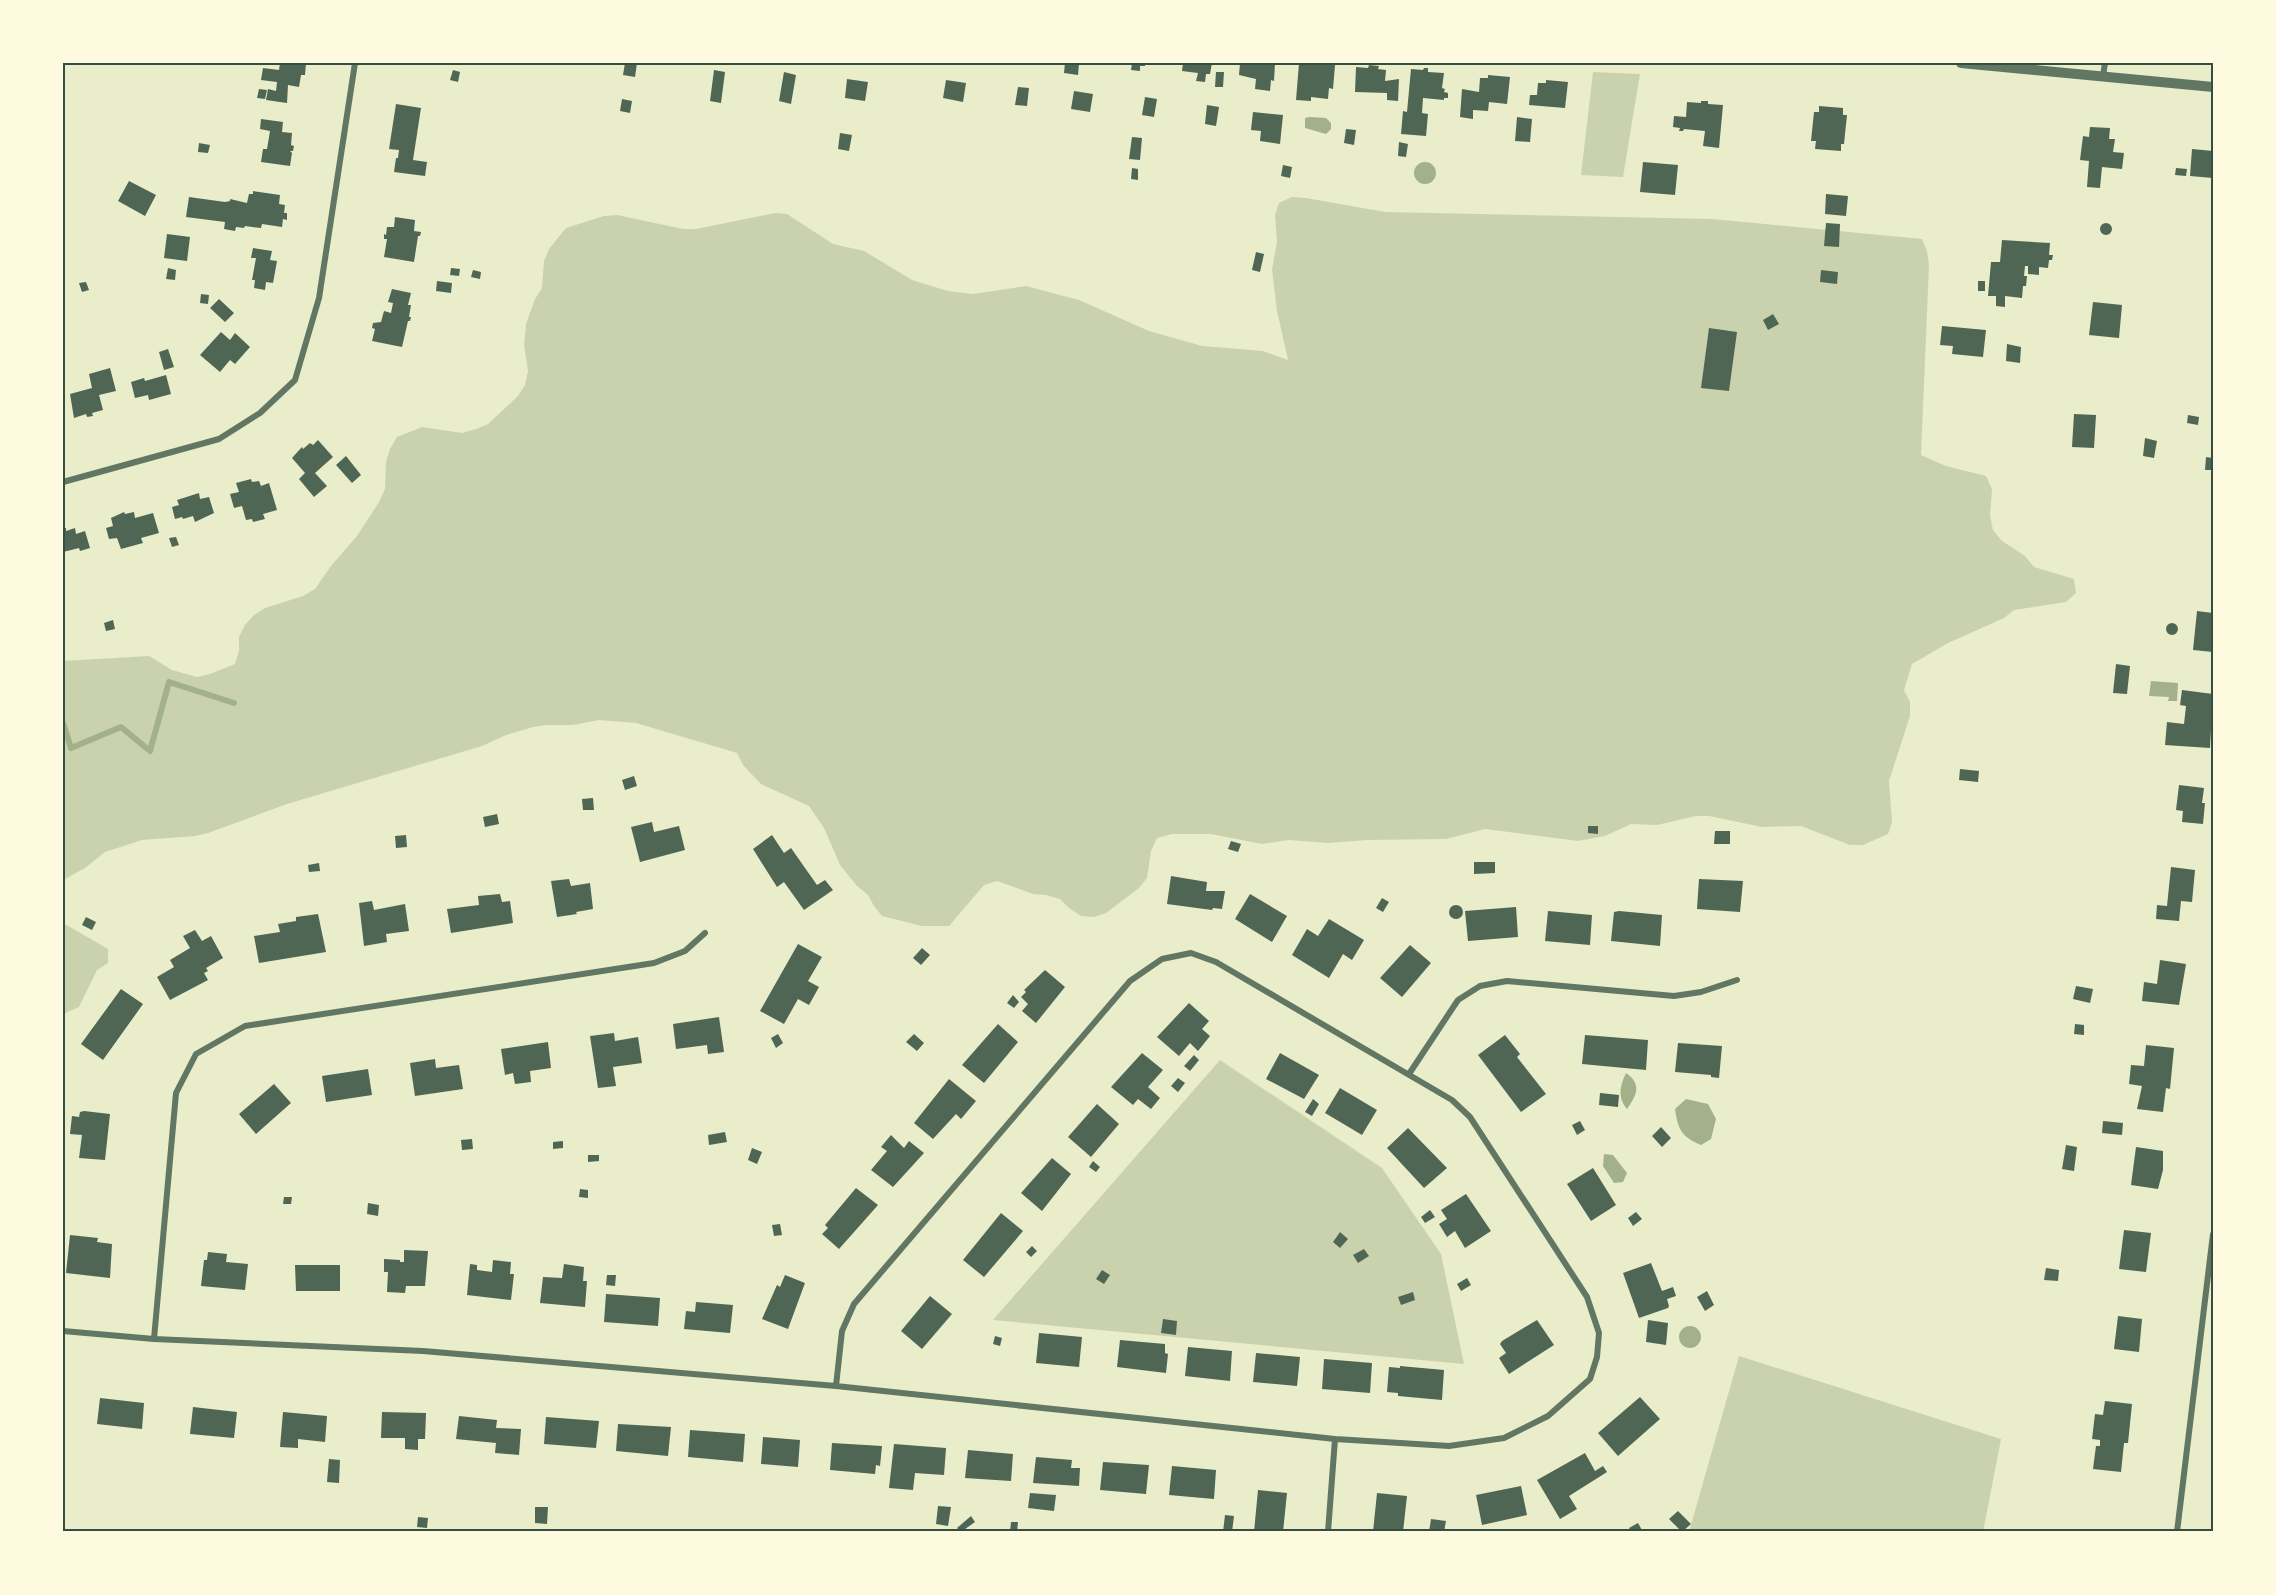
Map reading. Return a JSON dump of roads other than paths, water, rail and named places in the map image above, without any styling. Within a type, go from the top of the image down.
[{"type":"street","points":[[63,482],[219,439],[260,413],[295,380],[319,298],[355,63]]},
{"type":"street","points":[[1961,63],[2213,87]]},
{"type":"street","points":[[2103,75],[2105,63]]},
{"type":"street","points":[[154,1339],[176,1093],[196,1054],[245,1026],[654,963],[685,951],[705,933]]},
{"type":"street","points":[[63,1331],[154,1339],[423,1351],[836,1386],[1335,1439],[1449,1446],[1504,1438],[1548,1416],[1590,1379],[1597,1357],[1599,1333],[1587,1297],[1470,1117],[1452,1100],[1216,962],[1191,953],[1162,959],[1130,981],[854,1304],[842,1331],[836,1386]]},
{"type":"street","points":[[1409,1074],[1458,1000],[1480,986],[1507,981],[1674,996],[1701,992],[1737,980]]},
{"type":"street","points":[[2177,1532],[2213,1234]]},
{"type":"street","points":[[1328,1532],[1335,1439]]},
{"type":"waterway","points":[[63,723],[71,748],[121,727],[150,751],[169,682],[234,703]]}]
